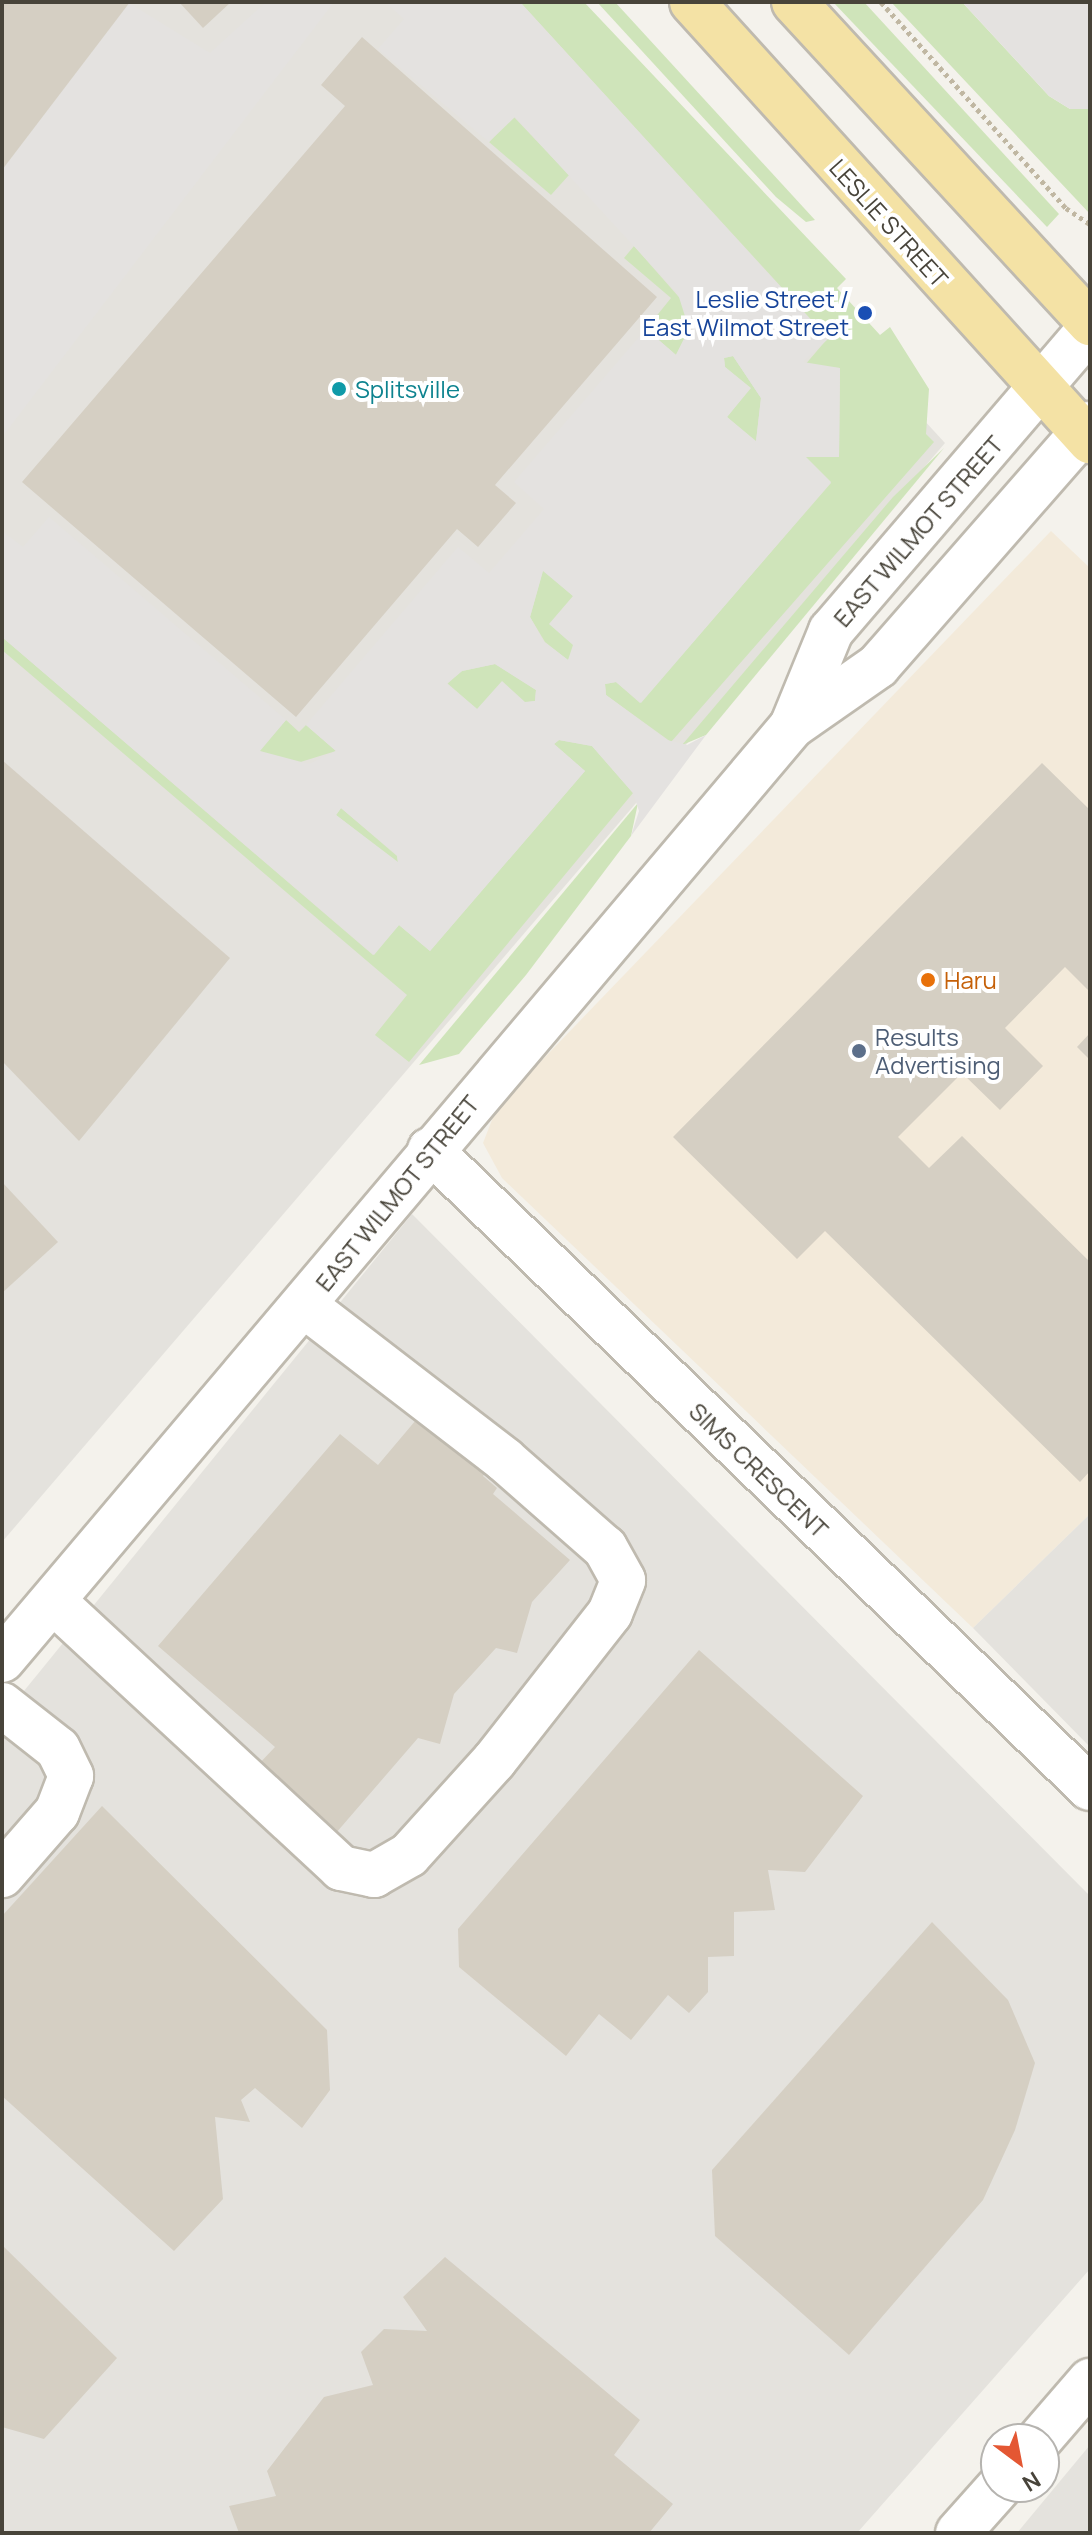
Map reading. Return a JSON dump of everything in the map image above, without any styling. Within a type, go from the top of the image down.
[{"type":"main road","name":"LESLIE STREET","points":[[692,2],[1040,389],[1088,433]]},
{"type":"main road","points":[[794,2],[1090,323]]},
{"type":"street","name":"EAST WILMOT STREET","points":[[792,726],[831,631],[1090,329]]},
{"type":"street","name":"EAST WILMOT STREET","points":[[2,1660],[306,1307],[430,1150],[792,726],[878,666],[1088,433]]},
{"type":"street","name":"SIMS CRESCENT","points":[[430,1150],[1090,1788]]},
{"type":"street","points":[[53,1601],[341,1868],[374,1875],[409,1855],[494,1761],[610,1613],[623,1580],[605,1548],[516,1469],[306,1307]]},
{"type":"street","points":[[2,1705],[58,1749],[71,1776],[57,1812],[2,1875]]},
{"type":"street","points":[[1054,2423],[1090,2381]]},
{"type":"street","points":[[958,2533],[985,2503]]},
{"type":"path","points":[[881,2],[1066,208],[1090,224]]},
{"type":"shaded area","points":[[2,2],[540,2],[945,443],[2,1542]]},
{"type":"shaded area","points":[[266,2],[334,2],[2,437],[2,170],[129,3],[210,53]]},
{"type":"shaded area","points":[[385,2],[520,2],[828,339],[803,362],[840,368],[839,457],[806,457],[831,482],[641,703],[616,682],[605,684],[606,695],[667,740],[687,745],[706,735],[631,836],[639,811],[633,793],[592,746],[559,740],[554,744],[585,771],[430,951],[399,925],[374,955],[2,637],[2,531],[23,547],[49,517],[286,720],[260,751],[309,764],[336,751],[306,725],[458,547],[489,573],[544,509],[514,482],[646,329],[676,355],[689,329],[678,294],[515,117],[489,142],[378,49],[404,19]],"holes":[[[733,356],[761,398],[756,441],[727,417],[751,388],[725,367],[724,358]],[[543,571],[573,596],[549,624],[573,645],[568,660],[544,642],[530,617]],[[495,664],[536,690],[535,701],[525,702],[502,681],[477,709],[447,684],[462,671]],[[341,808],[397,855],[398,862],[336,815]]]},
{"type":"shaded area","points":[[962,2],[1090,2],[1090,109],[1070,109],[1049,96]]},
{"type":"shaded area","points":[[1051,531],[1090,568],[1090,1514],[973,1628],[502,1178],[483,1143],[497,1107]]},
{"type":"shaded area","points":[[412,1214],[1090,1896],[1090,2269],[857,2533],[2,2533],[2,1718]]},
{"type":"shaded area","points":[[1090,1514],[1090,1747],[973,1628]]},
{"type":"shaded area","points":[[1090,2445],[1090,2533],[1017,2533],[1042,2503],[1060,2503],[1060,2481]]},
{"type":"green space","points":[[520,2],[584,2],[846,279],[837,288],[880,335],[890,327],[929,389],[926,434],[934,442],[671,742],[606,695],[605,684],[616,682],[640,703],[831,483],[805,457],[839,457],[840,368],[804,366],[828,338]]},
{"type":"green space","points":[[597,2],[615,2],[815,220],[806,222],[776,197]]},
{"type":"green space","points":[[833,2],[864,2],[1059,214],[1047,227]]},
{"type":"green space","points":[[891,2],[962,2],[1049,96],[1070,109],[1090,109],[1090,214]]},
{"type":"green space","points":[[513,116],[569,175],[551,195],[489,142]]},
{"type":"green space","points":[[634,246],[685,304],[689,329],[676,355],[646,329],[671,298],[624,258]]},
{"type":"green space","points":[[733,356],[761,398],[756,442],[727,417],[750,388],[725,367],[724,358]]},
{"type":"green space","points":[[944,448],[706,735],[682,745],[893,497]]},
{"type":"green space","points":[[543,570],[573,596],[576,650],[568,660],[545,642],[530,617]]},
{"type":"green space","points":[[2,637],[373,955],[399,925],[430,951],[585,771],[554,744],[559,740],[592,746],[633,793],[409,1062],[375,1035],[407,995],[2,650]]},
{"type":"green space","points":[[495,664],[536,690],[535,701],[477,709],[447,683],[462,671]]},
{"type":"green space","points":[[286,720],[299,732],[306,725],[336,751],[294,764],[259,751]]},
{"type":"green space","points":[[638,803],[631,836],[526,975],[459,1054],[419,1065]]},
{"type":"green space","points":[[341,808],[397,856],[398,863],[336,815]]},
{"type":"building","points":[[2,2],[130,2],[2,170]]},
{"type":"building","points":[[179,2],[231,2],[203,28]]},
{"type":"building","name":"Splitsville","points":[[362,37],[657,297],[495,485],[516,503],[478,547],[457,529],[296,717],[22,482],[345,106],[321,85]]},
{"type":"building","points":[[2,760],[230,958],[79,1141],[2,1061]]},
{"type":"building","points":[[1042,763],[1090,810],[1090,992],[1065,967],[1005,1028],[1043,1066],[1000,1110],[962,1073],[898,1137],[929,1168],[962,1136],[1090,1262],[1090,1471],[1080,1482],[825,1231],[797,1259],[673,1137]]},
{"type":"building","points":[[1090,1033],[1090,1060],[1077,1047]]},
{"type":"building","points":[[2,1182],[58,1242],[2,1293]]},
{"type":"building","points":[[416,1420],[487,1471],[483,1476],[497,1488],[493,1494],[570,1560],[532,1602],[517,1653],[496,1648],[454,1694],[440,1744],[418,1738],[336,1833],[257,1766],[275,1747],[158,1646],[340,1434],[378,1465]]},
{"type":"building","points":[[699,1650],[863,1796],[805,1872],[768,1870],[775,1910],[734,1912],[734,1956],[708,1957],[708,1992],[689,2013],[668,1995],[631,2040],[599,2014],[566,2056],[459,1967],[458,1929]]},
{"type":"building","points":[[102,1806],[327,2030],[330,2090],[302,2128],[255,2088],[241,2100],[250,2122],[215,2117],[223,2199],[174,2251],[2,2096],[2,1916]]},
{"type":"building","points":[[932,1922],[1008,2000],[1035,2063],[1015,2130],[983,2200],[849,2355],[715,2236],[712,2170]]},
{"type":"building","points":[[2,2245],[117,2358],[44,2439],[2,2427]]},
{"type":"building","points":[[445,2257],[640,2420],[614,2455],[673,2504],[649,2533],[239,2533],[229,2506],[276,2496],[267,2471],[324,2397],[373,2385],[361,2352],[384,2329],[427,2331],[403,2297]]},
{"type":"place","name":"Leslie Street / East Wilmot Street","points":[[865,313]]},
{"type":"place","name":"Splitsville","points":[[339,389]]},
{"type":"place","name":"Haru","points":[[928,980]]},
{"type":"place","name":"Results Advertising","points":[[859,1051]]}]
